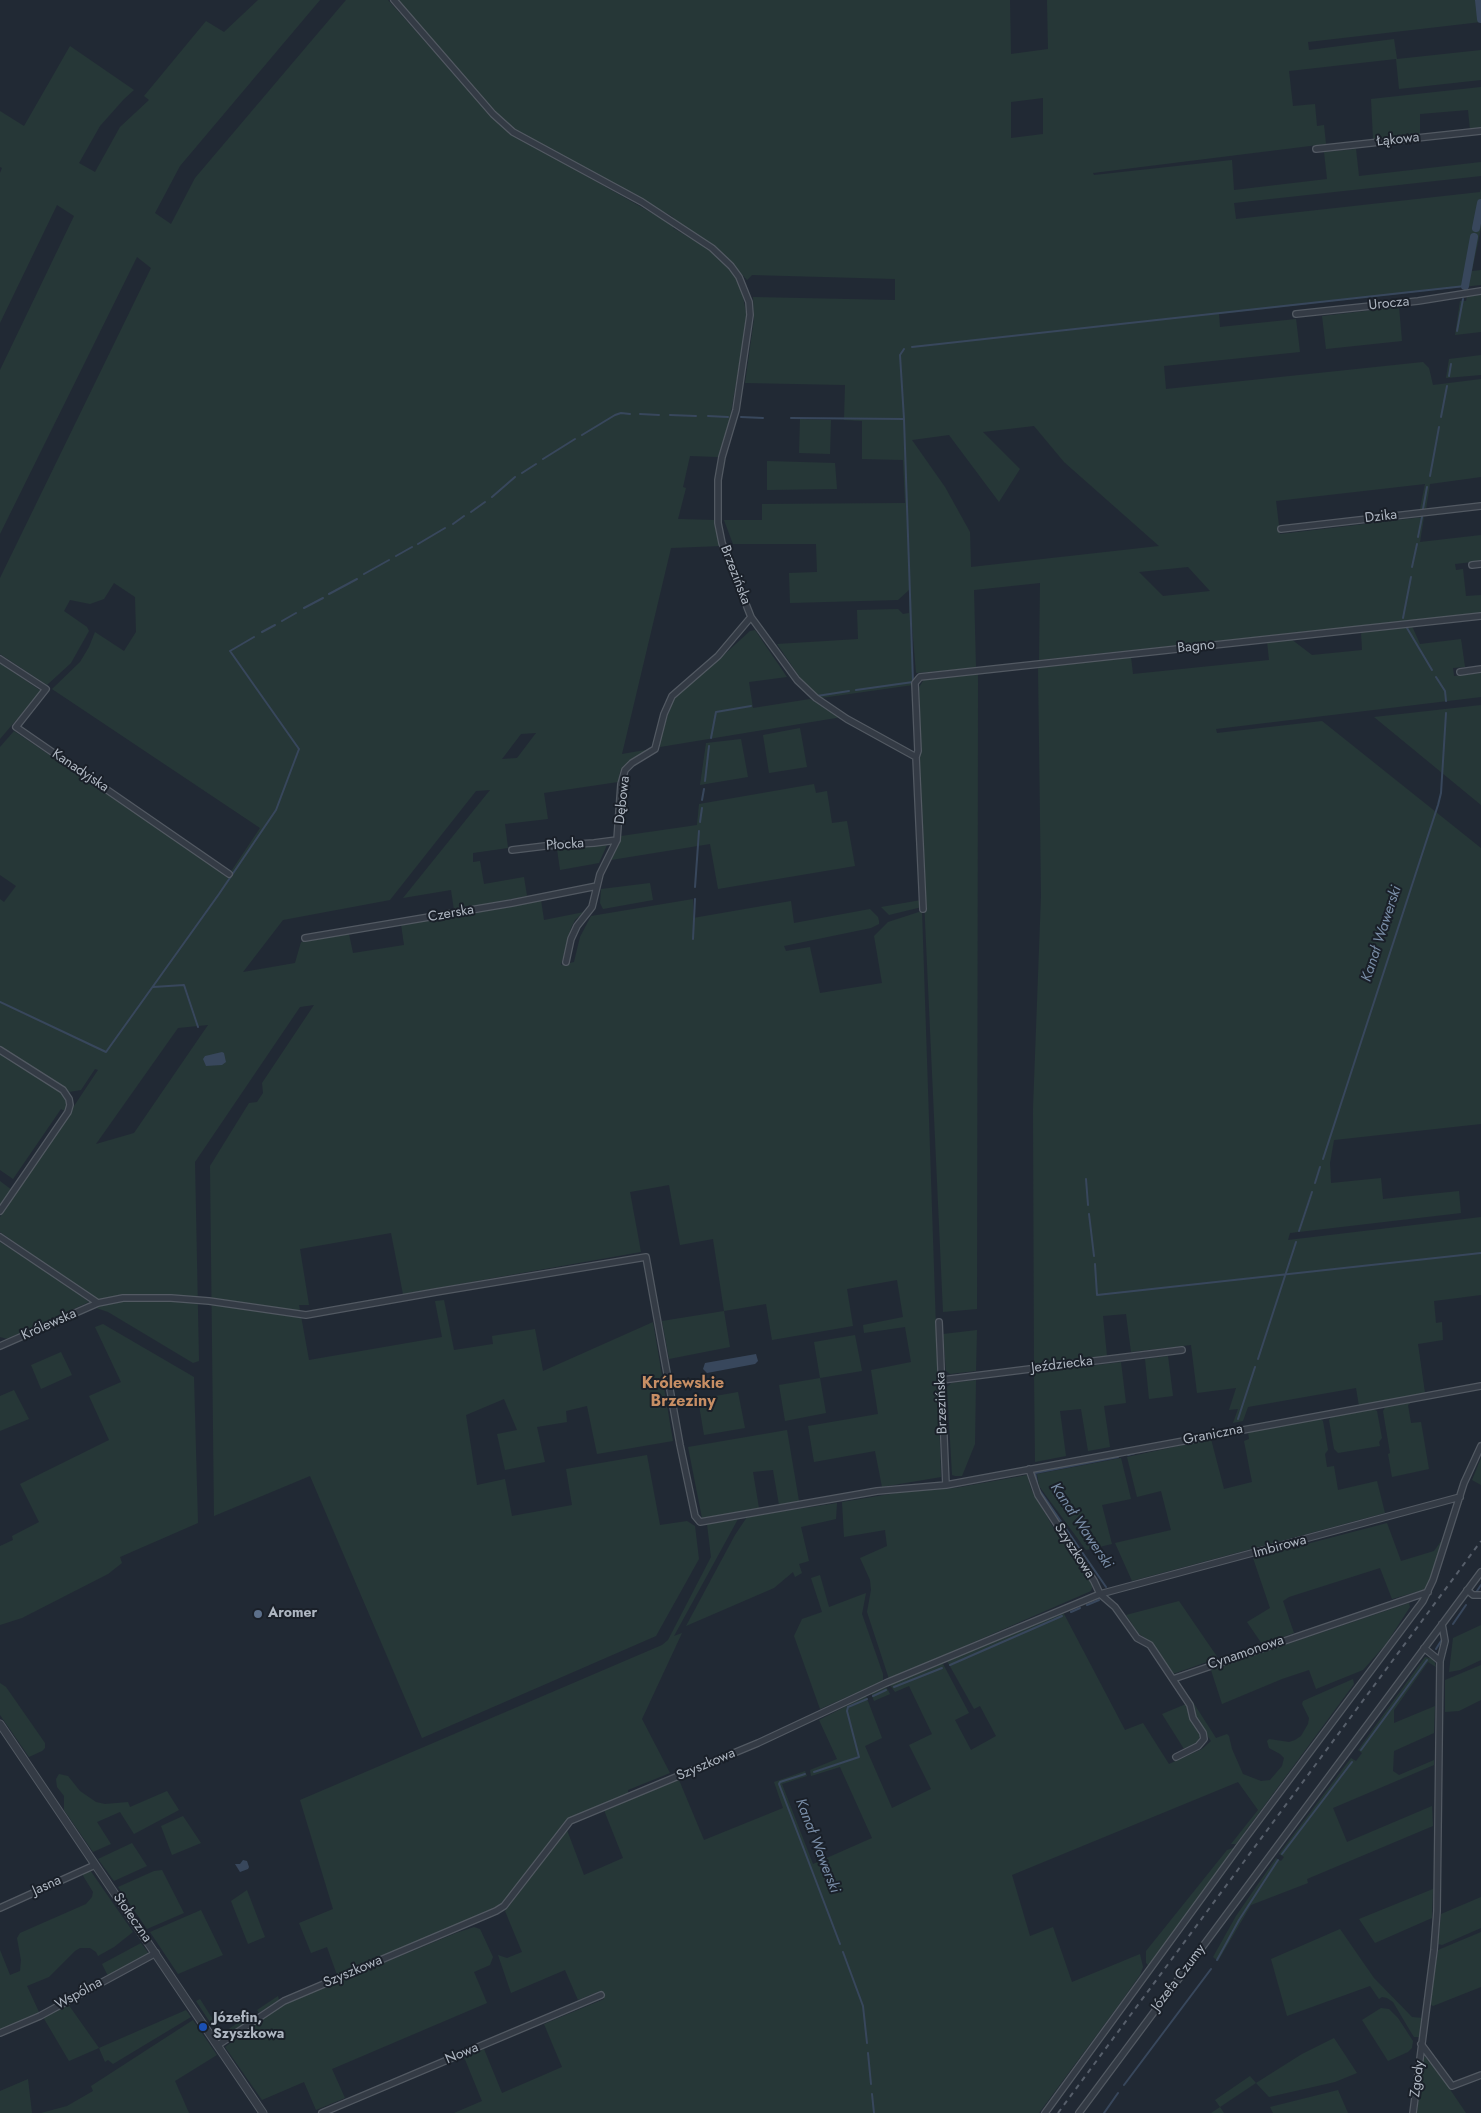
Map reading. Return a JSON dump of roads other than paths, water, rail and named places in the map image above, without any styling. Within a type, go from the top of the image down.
[{"type":"street","name":"Brzezińska","points":[[394,0],[493,114],[514,132],[642,202],[712,248],[731,266],[739,277],[749,302],[750,315],[736,410],[722,456],[718,480],[718,522],[722,544],[752,617],[797,680],[816,698],[847,719],[916,757]]},
{"type":"street","name":"Łąkowa","points":[[1316,149],[1481,131]]},
{"type":"street","name":"Urocza","points":[[1296,314],[1418,301],[1481,291]]},
{"type":"street","name":"Dzika","points":[[1281,529],[1481,506]]},
{"type":"street","points":[[1472,565],[1481,564]]},
{"type":"street","name":"Bagno","points":[[916,757],[918,751],[915,683],[920,677],[1481,616]]},
{"type":"street","name":"Dębowa","points":[[566,962],[571,939],[577,926],[592,907],[606,860],[617,840],[621,784],[625,770],[632,762],[654,749],[672,696],[718,656],[752,617]]},
{"type":"street","name":"Kanadyjska","points":[[0,659],[46,689],[16,727],[229,874]]},
{"type":"street","points":[[1460,672],[1481,669]]},
{"type":"street","points":[[916,757],[923,909]]},
{"type":"street","name":"Płocka","points":[[512,850],[617,840]]},
{"type":"street","name":"Czerska","points":[[305,938],[512,903],[597,886]]},
{"type":"street","points":[[0,1050],[67,1095],[70,1105],[68,1112],[0,1211]]},
{"type":"street","points":[[0,1237],[98,1303]]},
{"type":"street","name":"Królewska","points":[[0,1346],[98,1303],[123,1298],[171,1298],[209,1301],[306,1315],[646,1257],[678,1436],[697,1520],[705,1522],[877,1491],[946,1485]]},
{"type":"street","name":"Brzezińska","points":[[939,1322],[946,1485]]},
{"type":"street","name":"Jeździecka","points":[[942,1380],[1182,1350]]},
{"type":"street","name":"Graniczna","points":[[946,1485],[1481,1386]]},
{"type":"street","points":[[1045,2113],[1243,1841],[1428,1592],[1460,1497],[1481,1446]]},
{"type":"street","name":"Szyszkowa","points":[[218,2045],[284,2001],[496,1911],[510,1899],[570,1821],[758,1743],[894,1679],[1100,1594],[1094,1581],[1038,1496],[1029,1469]]},
{"type":"street","name":"Imbirowa","points":[[1100,1594],[1460,1497]]},
{"type":"street","name":"Józefa Czumy","points":[[1079,2113],[1481,1572]]},
{"type":"street","points":[[1467,1590],[1473,1595],[1481,1596]]},
{"type":"street","name":"Cynamonowa","points":[[1173,1679],[1428,1592]]},
{"type":"street","points":[[1100,1594],[1115,1607],[1136,1638],[1150,1646],[1190,1705],[1192,1718],[1204,1735],[1203,1741],[1176,1756]]},
{"type":"street","name":"Zgody","points":[[1413,2113],[1434,1950],[1437,1911],[1440,1661],[1445,1642],[1442,1624]]},
{"type":"street","points":[[1424,1648],[1440,1661]]},
{"type":"street","name":"Stołeczna","points":[[0,1724],[156,1952],[263,2113]]},
{"type":"street","name":"Jasna","points":[[0,1908],[95,1865]]},
{"type":"street","name":"Wspólna","points":[[0,2033],[40,2016],[156,1952]]},
{"type":"street","name":"Nowa","points":[[322,2113],[601,1995]]},
{"type":"street","points":[[1422,2044],[1452,2086],[1481,2076]]},
{"type":"water","points":[[222,1052],[226,1062],[222,1065],[206,1066],[203,1059],[205,1056]]},
{"type":"water","points":[[756,1354],[758,1361],[755,1364],[707,1373],[703,1369],[705,1363]]},
{"type":"water","points":[[243,1860],[247,1861],[249,1867],[240,1872],[235,1864],[240,1864]]},
{"type":"waterway","name":"Kanał Wawerski","points":[[1479,0],[1481,19]]},
{"type":"waterway","name":"Kanał Wawerski","points":[[1476,228],[1481,203]]},
{"type":"waterway","name":"Kanał Wawerski","points":[[1465,286],[1474,237]]},
{"type":"waterway","points":[[912,347],[1465,286],[1465,289]]},
{"type":"waterway","name":"Kanał Wawerski","points":[[1457,331],[1463,299]]},
{"type":"waterway","points":[[856,690],[913,682],[900,355],[904,349]]},
{"type":"waterway","name":"Kanał Wawerski","points":[[1449,376],[1451,364]]},
{"type":"waterway","name":"Kanał Wawerski","points":[[1441,417],[1447,386]]},
{"type":"waterway","points":[[582,435],[615,415],[621,413],[630,414]]},
{"type":"waterway","points":[[640,414],[659,415]]},
{"type":"waterway","points":[[670,415],[696,416]]},
{"type":"waterway","points":[[708,416],[728,417]]},
{"type":"waterway","points":[[741,417],[763,418]]},
{"type":"waterway","points":[[791,418],[904,419]]},
{"type":"waterway","name":"Kanał Wawerski","points":[[1430,476],[1439,427]]},
{"type":"waterway","points":[[543,459],[575,439]]},
{"type":"waterway","points":[[522,473],[536,464]]},
{"type":"waterway","points":[[492,497],[515,477]]},
{"type":"waterway","name":"Kanał Wawerski","points":[[1423,509],[1427,487]]},
{"type":"waterway","points":[[471,512],[485,502]]},
{"type":"waterway","points":[[453,524],[464,516]]},
{"type":"waterway","name":"Kanał Wawerski","points":[[1418,537],[1422,517]]},
{"type":"waterway","points":[[418,544],[445,528]]},
{"type":"waterway","name":"Kanał Wawerski","points":[[1412,567],[1417,544]]},
{"type":"waterway","points":[[396,556],[412,547]]},
{"type":"waterway","points":[[364,574],[389,560]]},
{"type":"waterway","name":"Kanał Wawerski","points":[[1403,618],[1411,577]]},
{"type":"waterway","points":[[329,594],[357,579]]},
{"type":"waterway","points":[[304,608],[323,598]]},
{"type":"waterway","points":[[282,621],[296,613]]},
{"type":"waterway","points":[[262,632],[275,625]]},
{"type":"waterway","name":"Kanał Wawerski","points":[[1407,628],[1432,670]]},
{"type":"waterway","points":[[0,1002],[106,1052],[219,894],[276,810],[299,749],[230,651],[254,637]]},
{"type":"waterway","name":"Kanał Wawerski","points":[[1436,677],[1445,691],[1446,701]]},
{"type":"waterway","points":[[817,696],[849,691]]},
{"type":"waterway","points":[[711,738],[716,712],[751,706]]},
{"type":"waterway","name":"Kanał Wawerski","points":[[1323,1159],[1438,805],[1441,793],[1446,713]]},
{"type":"waterway","points":[[705,781],[709,746]]},
{"type":"waterway","points":[[702,800],[704,789]]},
{"type":"waterway","points":[[700,822],[702,808]]},
{"type":"waterway","points":[[695,887],[699,831]]},
{"type":"waterway","points":[[693,939],[695,899]]},
{"type":"waterway","points":[[153,987],[184,985],[198,1027]]},
{"type":"waterway","name":"Kanał Wawerski","points":[[1315,1183],[1320,1167]]},
{"type":"waterway","points":[[1086,1179],[1088,1205]]},
{"type":"waterway","name":"Kanał Wawerski","points":[[1299,1231],[1312,1192]]},
{"type":"waterway","points":[[1089,1214],[1094,1256]]},
{"type":"waterway","name":"Kanał Wawerski","points":[[1258,1359],[1296,1242]]},
{"type":"waterway","points":[[1095,1264],[1097,1295],[1481,1253]]},
{"type":"waterway","name":"Kanał Wawerski","points":[[1238,1419],[1255,1367]]},
{"type":"waterway","name":"Kanał Wawerski","points":[[1128,1455],[1135,1453]]},
{"type":"waterway","name":"Kanał Wawerski","points":[[1037,1483],[1035,1473],[1118,1457]]},
{"type":"waterway","name":"Kanał Wawerski","points":[[1038,1488],[1106,1587]]},
{"type":"waterway","points":[[1477,1591],[1481,1585]]},
{"type":"waterway","name":"Kanał Wawerski","points":[[1087,1605],[1099,1600]]},
{"type":"waterway","points":[[1453,1624],[1466,1605]]},
{"type":"waterway","name":"Kanał Wawerski","points":[[1071,1612],[1080,1608]]},
{"type":"waterway","name":"Kanał Wawerski","points":[[950,1665],[1062,1616]]},
{"type":"waterway","points":[[1436,1649],[1441,1641]]},
{"type":"waterway","points":[[1361,1750],[1427,1660]]},
{"type":"waterway","name":"Kanał Wawerski","points":[[894,1687],[942,1668]]},
{"type":"waterway","name":"Kanał Wawerski","points":[[873,1696],[886,1690]]},
{"type":"waterway","name":"Kanał Wawerski","points":[[814,1772],[859,1757],[847,1711],[848,1707],[867,1699]]},
{"type":"waterway","points":[[1282,1854],[1352,1762]]},
{"type":"waterway","name":"Kanał Wawerski","points":[[805,1774],[780,1782],[779,1784],[840,1944]]},
{"type":"waterway","points":[[1217,1960],[1239,1920],[1278,1860]]},
{"type":"waterway","name":"Kanał Wawerski","points":[[843,1952],[863,2006],[867,2043]]},
{"type":"waterway","points":[[1124,2085],[1211,1969]]},
{"type":"waterway","name":"Kanał Wawerski","points":[[868,2053],[871,2084]]},
{"type":"waterway","points":[[1104,2113],[1118,2093]]},
{"type":"waterway","name":"Kanał Wawerski","points":[[872,2094],[874,2113]]},
{"type":"railway","points":[[1058,2113],[1481,1541]]},
{"type":"place","name":"Aromer","points":[[258,1614]]},
{"type":"place","name":"Józefin, Szyszkowa","points":[[203,2027]]},
{"type":"district","name":"Królewskie Brzeziny","points":[[683,1393]]}]
